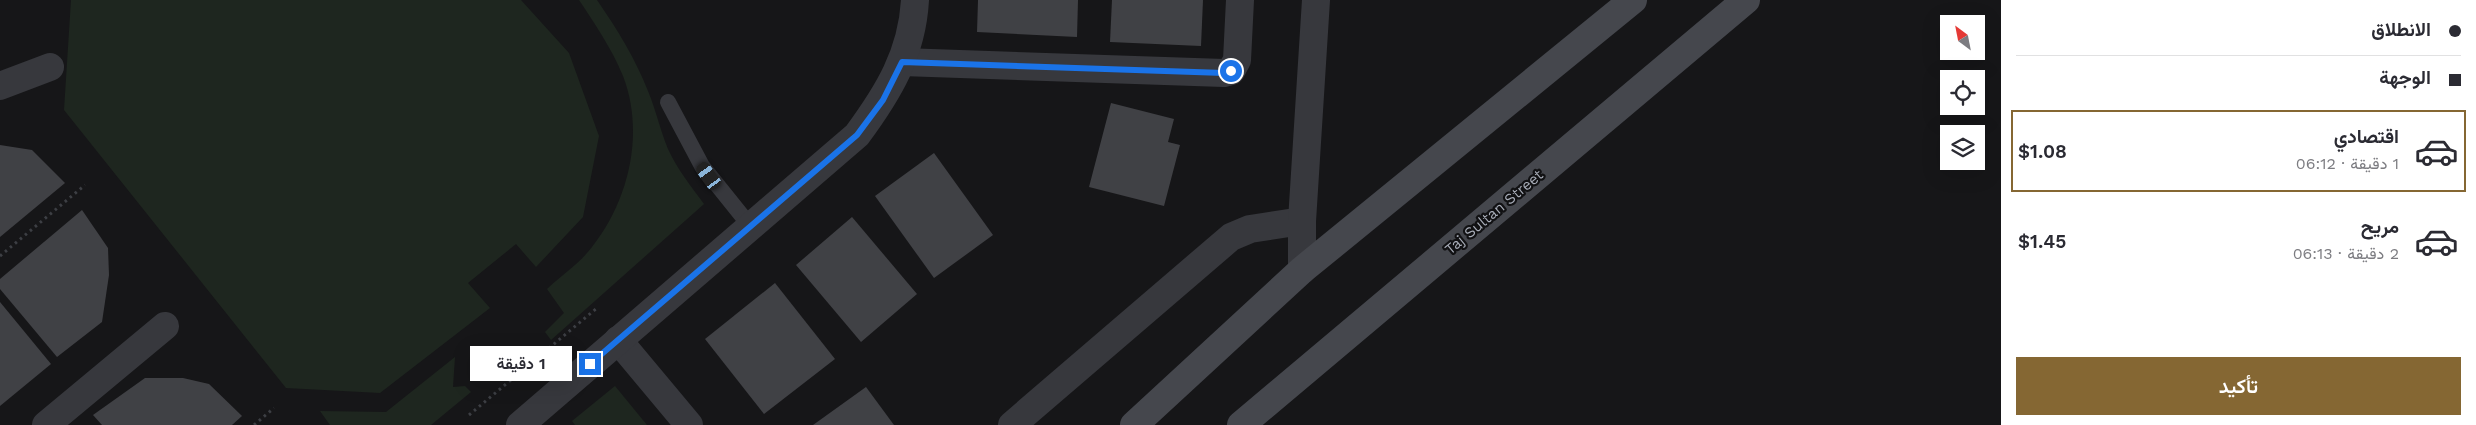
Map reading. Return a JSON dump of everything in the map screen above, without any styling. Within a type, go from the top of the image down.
[{"type":"main road","points":[[1134,425],[1302,270],[1633,0]]},
{"type":"main road","name":"Taj Sultan Street","points":[[1241,425],[1746,0]]},
{"type":"street","points":[[533,421],[618,340],[857,135],[883,100],[902,62],[914,21],[916,0]]},
{"type":"street","points":[[902,62],[1224,73],[1231,71],[1237,60],[1240,0]]},
{"type":"street","points":[[1302,270],[1302,221],[1316,0]]},
{"type":"street","points":[[0,86],[50,67]]},
{"type":"street","points":[[1012,425],[1231,236],[1250,229],[1302,221]]},
{"type":"street","points":[[46,425],[165,326]]},
{"type":"street","points":[[618,340],[689,425]]},
{"type":"lane","points":[[668,102],[702,166],[751,227]]},
{"type":"path","points":[[0,256],[85,185]]},
{"type":"path","points":[[469,415],[597,308]]},
{"type":"path","points":[[254,425],[274,408]]},
{"type":"shaded area","points":[[71,0],[521,0],[569,53],[599,136],[583,217],[536,267],[516,244],[468,283],[490,308],[380,393],[286,388],[64,110]]},
{"type":"shaded area","points":[[579,0],[597,0],[618,33],[643,79],[665,142],[672,156],[684,177],[704,204],[551,340],[545,332],[564,313],[547,289],[582,258],[605,228],[616,208],[624,187],[633,143],[633,120],[630,98],[623,76],[597,27]]},
{"type":"shaded area","points":[[455,357],[453,387],[465,386],[471,392],[431,425],[330,425],[320,411],[386,412]]},
{"type":"shaded area","points":[[615,386],[647,425],[575,425],[572,421]]},
{"type":"building","points":[[978,0],[1078,0],[1077,37],[977,32]]},
{"type":"building","points":[[1112,0],[1203,0],[1201,46],[1110,42]]},
{"type":"building","points":[[1111,103],[1174,119],[1168,142],[1180,145],[1164,206],[1089,187]]},
{"type":"building","points":[[0,145],[32,150],[65,183],[0,237]]},
{"type":"building","points":[[934,153],[993,235],[934,278],[875,196]]},
{"type":"building","points":[[82,210],[108,248],[109,275],[102,322],[57,357],[0,289],[0,279]]},
{"type":"building","points":[[852,217],[917,294],[861,342],[796,265]]},
{"type":"building","points":[[775,283],[835,359],[764,414],[705,339]]},
{"type":"building","points":[[0,302],[51,364],[0,406]]},
{"type":"building","points":[[145,378],[183,378],[209,384],[242,416],[232,425],[102,425],[93,415]]},
{"type":"building","points":[[866,387],[894,425],[813,425]]},
{"type":"route","points":[[590,364],[857,135],[883,100],[902,62],[1224,73],[1231,71]]}]
